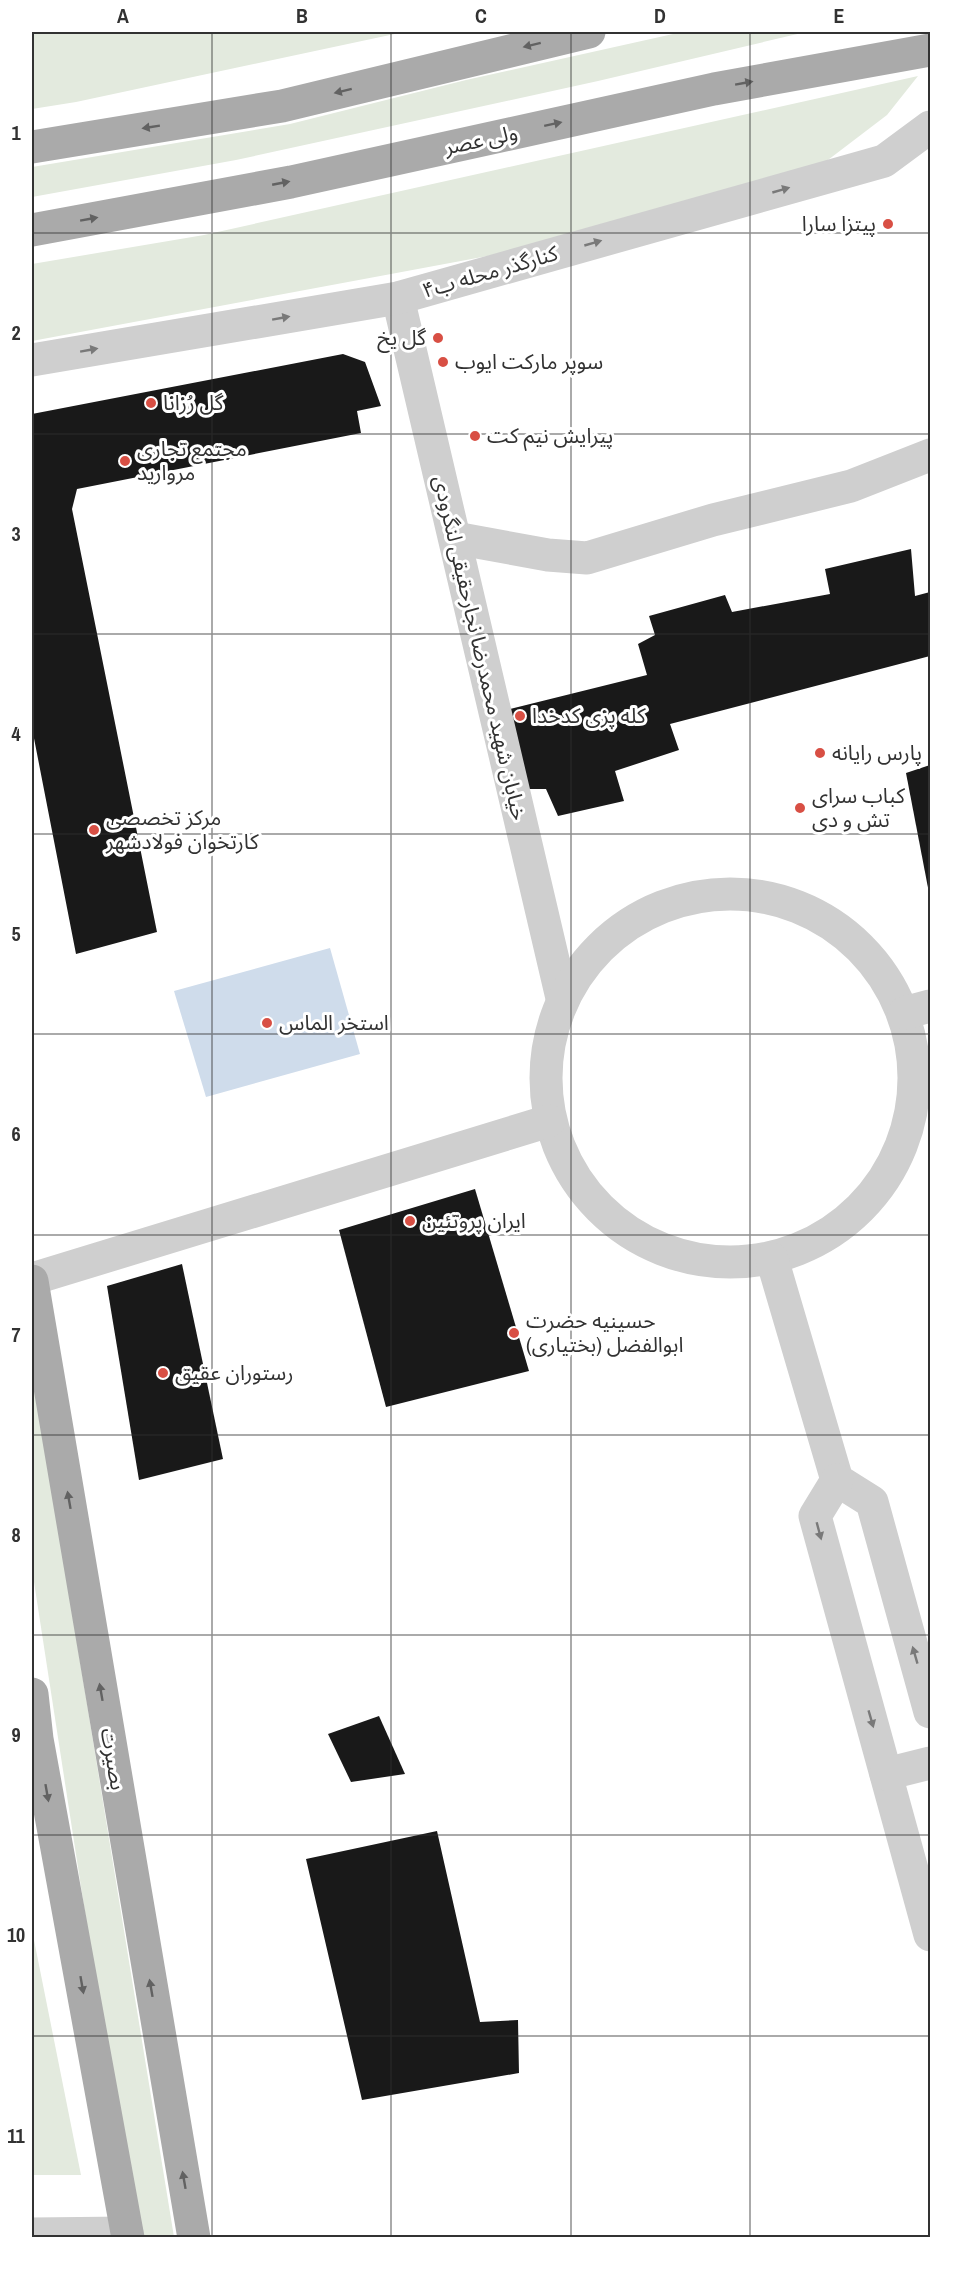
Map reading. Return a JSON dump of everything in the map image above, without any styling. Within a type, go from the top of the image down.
[{"type":"main road","points":[[32,147],[282,106],[589,32]]},
{"type":"main road","name":"ولی عصر","points":[[32,230],[291,182],[714,89],[930,50]]},
{"type":"main road","name":"بصیرت","points":[[32,1280],[194,2238]]},
{"type":"main road","points":[[32,1694],[34,1739],[128,2236]]},
{"type":"street","name":"کنارگذر محله ب۴","points":[[32,360],[398,298],[884,161],[930,127]]},
{"type":"street","name":"خیابان شهید محمدرضا نجارحقیقی لنگرودی","points":[[398,298],[562,998]]},
{"type":"street","points":[[455,538],[548,555],[587,558],[713,520],[851,486],[930,455]]},
{"type":"street","points":[[707,894],[769,897],[827,920],[873,960],[917,1010],[916,1074],[907,1136],[877,1191],[831,1233],[772,1258],[716,1263],[658,1249],[609,1219],[571,1174],[549,1121],[544,1079],[548,1038],[562,998],[598,948],[648,912],[707,894]]},
{"type":"street","points":[[32,1280],[549,1121]]},
{"type":"street","points":[[772,1258],[837,1480],[872,1502],[930,1712]]},
{"type":"street","points":[[837,1480],[814,1516],[930,1935]]},
{"type":"street","points":[[886,1774],[930,1763]]},
{"type":"street","points":[[32,2234],[128,2236]]},
{"type":"shaded area","points":[[32,32],[404,32],[76,102],[32,109]]},
{"type":"shaded area","points":[[682,32],[806,32],[598,81],[236,160],[32,197],[32,167],[290,124],[466,80]]},
{"type":"shaded area","points":[[918,76],[887,115],[824,163],[493,255],[32,341],[32,264],[204,235]]},
{"type":"shaded area","points":[[32,1367],[174,2237],[135,2237],[32,1569]]},
{"type":"shaded area","points":[[32,1930],[81,2175],[32,2175]]},
{"type":"water","name":"استخر الماس","points":[[330,948],[360,1054],[206,1097],[174,991]]},
{"type":"building","points":[[343,354],[365,362],[381,406],[357,411],[361,433],[77,489],[72,509],[157,932],[76,954],[32,728],[32,414]]},
{"type":"building","points":[[911,549],[915,596],[930,592],[930,656],[670,724],[679,750],[615,771],[624,801],[558,816],[546,789],[524,789],[510,709],[647,675],[638,644],[655,635],[649,616],[725,595],[732,612],[830,594],[825,569]]},
{"type":"building","points":[[930,765],[930,893],[929,893],[906,773]]},
{"type":"building","points":[[475,1189],[529,1371],[386,1407],[339,1230]]},
{"type":"building","name":"رستوران عقیق","points":[[182,1264],[223,1459],[139,1480],[107,1286]]},
{"type":"building","points":[[379,1716],[405,1774],[351,1782],[328,1734]]},
{"type":"building","points":[[437,1831],[480,2022],[518,2020],[519,2073],[362,2100],[306,1859]]},
{"type":"place","name":"پیتزا سارا","points":[[888,224]]},
{"type":"place","name":"گل یخ","points":[[438,338]]},
{"type":"place","name":"سوپر مارکت ایوب","points":[[443,362]]},
{"type":"place","name":"گل رُزانا","points":[[151,403]]},
{"type":"place","name":"پیرایش نیم کت","points":[[475,436]]},
{"type":"place","name":"مجتمع تجاری مروارید","points":[[125,461]]},
{"type":"place","name":"کله پزی کدخدا","points":[[520,716]]},
{"type":"place","name":"پارس رایانه","points":[[820,753]]},
{"type":"place","name":"کباب سرای تش و دی","points":[[800,808]]},
{"type":"place","name":"مرکز تخصصی کارتخوان فولادشهر","points":[[94,830]]},
{"type":"place","name":"استخر الماس","points":[[267,1023]]},
{"type":"place","name":"ایران پروتئین","points":[[410,1221]]},
{"type":"place","name":"حسینیه حضرت ابوالفضل (بختیاری)","points":[[514,1333]]},
{"type":"place","name":"رستوران عقیق","points":[[163,1373]]}]
